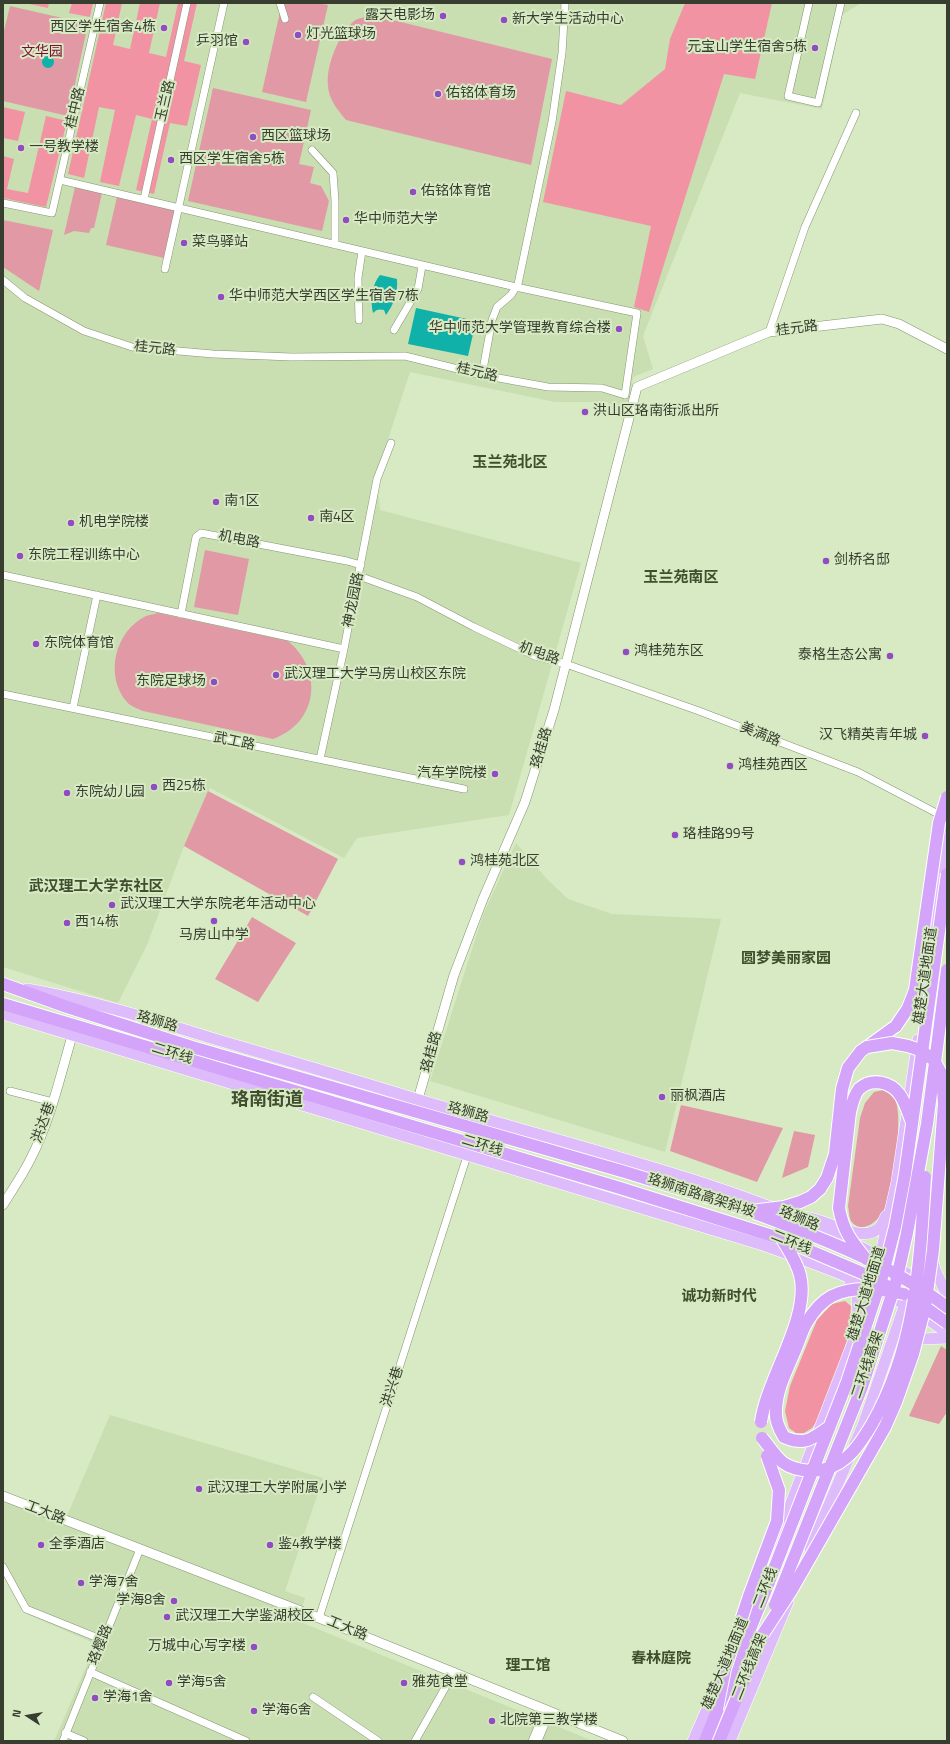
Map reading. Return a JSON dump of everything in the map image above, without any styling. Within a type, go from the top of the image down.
[{"type":"highway","points":[[750,1211],[784,1207],[800,1202],[810,1197],[820,1189],[830,1172],[836,1154],[842,1089],[848,1068],[861,1051],[896,1026],[908,1008],[915,990],[939,823],[947,797]]},
{"type":"highway","name":"二环线","points":[[705,1741],[847,1382],[882,1277],[895,1227],[905,1174],[947,871]]},
{"type":"highway","name":"二环线高架","points":[[719,1741],[805,1533],[862,1387],[896,1282],[908,1233],[927,1124],[947,970]]},
{"type":"highway","name":"二环线","points":[[6,985],[67,1007],[192,1047],[625,1172]]},
{"type":"highway","name":"二环线","points":[[3,1004],[620,1188],[782,1239],[862,1273],[947,1323]]},
{"type":"highway","points":[[763,1634],[791,1591],[885,1427],[896,1402],[912,1354],[925,1307],[933,1250],[944,1104],[942,1075],[934,1060],[920,1050],[892,1043],[867,1047]]},
{"type":"highway","points":[[866,1259],[846,1234],[839,1208],[850,1112],[853,1099],[860,1089],[869,1084],[878,1082],[890,1085],[900,1095],[912,1123]]},
{"type":"highway","points":[[762,1438],[780,1461],[795,1468],[822,1470],[835,1466],[846,1459],[866,1435],[880,1410],[898,1366],[913,1314],[920,1263],[927,1124]]},
{"type":"highway","name":"珞狮南路高架斜坡","points":[[625,1172],[750,1211],[866,1259],[914,1285],[947,1307]]},
{"type":"highway","points":[[717,1709],[725,1669],[749,1596],[777,1521],[779,1490],[762,1438],[761,1422],[763,1408],[787,1345],[802,1296],[800,1275],[796,1264],[782,1239]]},
{"type":"highway","points":[[827,1431],[811,1440],[801,1442],[784,1437],[777,1425],[776,1411],[779,1391],[806,1324],[816,1309],[824,1301],[844,1292],[867,1289],[886,1290],[905,1299]]},
{"type":"main road","name":"雄楚大道地面道","points":[[693,1741],[756,1594],[856,1332],[880,1257],[895,1190],[922,1013],[947,820]]},
{"type":"main road","name":"珞狮路","points":[[6,985],[89,1001],[626,1159],[720,1189],[795,1217],[880,1257],[914,1277],[947,1301]]},
{"type":"main road","points":[[3,1014],[763,1245],[905,1299],[947,1333]]},
{"type":"main road","points":[[730,1741],[863,1425],[884,1368],[905,1299],[914,1277],[926,1229],[947,1088]]},
{"type":"main road","points":[[795,1217],[819,1219],[855,1233],[873,1233],[881,1227],[895,1190]]},
{"type":"main road","points":[[926,1229],[935,1270],[947,1294]]},
{"type":"main road","points":[[842,1275],[852,1285],[857,1294],[858,1309],[856,1332]]},
{"type":"main road","points":[[884,1368],[894,1355],[906,1345],[922,1339],[947,1338]]},
{"type":"street","name":"桂中路","points":[[3,203],[52,213],[100,3]]},
{"type":"street","name":"玉兰路","points":[[144,200],[188,3]]},
{"type":"street","points":[[165,269],[224,3]]},
{"type":"street","points":[[280,3],[286,19]]},
{"type":"street","points":[[482,375],[492,320],[497,306],[511,295],[518,284],[552,122],[562,53],[565,3]]},
{"type":"street","points":[[809,3],[788,96],[818,103],[841,3]]},
{"type":"street","points":[[769,332],[805,227],[856,113]]},
{"type":"street","points":[[312,150],[333,173],[335,201],[335,245]]},
{"type":"street","points":[[60,180],[516,288],[637,313],[625,395]]},
{"type":"street","points":[[359,320],[358,278],[362,251]]},
{"type":"street","points":[[394,330],[418,289],[422,266]]},
{"type":"street","name":"桂元路","points":[[3,280],[25,298],[84,331],[132,347],[213,354],[405,356],[482,375],[548,387],[602,388],[625,395],[637,386],[769,332],[882,319],[900,324],[947,349]]},
{"type":"street","name":"珞桂路","points":[[418,1099],[454,976],[483,899],[525,802],[554,710],[637,386]]},
{"type":"street","name":"神龙园路","points":[[320,759],[359,576],[377,479],[391,443]]},
{"type":"street","name":"机电路","points":[[181,614],[196,537],[201,533],[361,565]]},
{"type":"street","points":[[3,575],[344,649]]},
{"type":"street","name":"机电路","points":[[359,576],[417,597],[474,627],[535,656],[566,664]]},
{"type":"street","points":[[73,708],[97,596]]},
{"type":"street","name":"美满路","points":[[566,664],[699,711],[858,772],[940,814],[947,820]]},
{"type":"street","name":"武工路","points":[[3,694],[464,789]]},
{"type":"street","name":"洪达巷","points":[[3,1205],[30,1160],[53,1102],[72,1036]]},
{"type":"street","points":[[10,1092],[53,1102]]},
{"type":"street","name":"洪兴巷","points":[[319,1618],[467,1156]]},
{"type":"street","name":"工大路","points":[[3,1496],[319,1618],[623,1741]]},
{"type":"street","name":"珞樱路","points":[[62,1741],[140,1549]]},
{"type":"street","points":[[3,1567],[26,1609],[103,1640]]},
{"type":"street","points":[[90,1672],[246,1741]]},
{"type":"street","points":[[415,1741],[454,1672]]},
{"type":"street","points":[[313,1697],[378,1741]]},
{"type":"street","points":[[532,1741],[548,1711]]},
{"type":"street","points":[[538,1741],[548,1711]]},
{"type":"street","points":[[66,1734],[84,1741]]},
{"type":"shaded area","points":[[3,3],[861,3],[842,15],[822,109],[740,93],[643,336],[653,369],[633,377],[626,414],[608,411],[608,402],[555,402],[410,372],[375,479],[377,479],[380,510],[581,563],[509,815],[357,838],[344,858],[210,788],[184,846],[147,945],[118,1003],[3,967]]},
{"type":"shaded area","points":[[25,3],[49,3],[48,8]]},
{"type":"shaded area","points":[[72,3],[93,3],[90,17],[69,13]]},
{"type":"shaded area","points":[[106,3],[122,3],[113,45],[130,49],[140,3],[160,3],[149,53],[166,57],[178,3],[197,3],[184,61],[201,65],[187,126],[170,123],[154,194],[136,190],[152,119],[136,115],[119,186],[100,182],[115,110],[99,107],[84,178],[68,174]]},
{"type":"shaded area","points":[[685,3],[772,3],[755,79],[724,74],[649,312],[634,307],[651,226],[543,202],[566,91],[621,105],[665,69],[670,39]]},
{"type":"shaded area","points":[[3,107],[25,112],[18,141],[3,138]]},
{"type":"shaded area","points":[[46,116],[67,121],[46,207],[3,198],[3,156],[14,159],[7,189],[28,193]]},
{"type":"shaded area","points":[[516,843],[547,879],[568,899],[612,914],[721,919],[665,1152],[430,1081],[483,915]]},
{"type":"shaded area","points":[[845,1301],[851,1306],[849,1334],[833,1383],[819,1418],[812,1428],[804,1433],[796,1433],[789,1428],[785,1411],[790,1386],[817,1320],[832,1304]]},
{"type":"shaded area","name":"武汉理工大学鉴湖校区","points":[[110,1415],[323,1478],[285,1591],[305,1598],[298,1621],[593,1741],[54,1741],[96,1644],[27,1614],[3,1572],[3,1495],[67,1516]]},
{"type":"green space","name":"灯光篮球场","points":[[282,3],[317,3],[328,5],[306,102],[262,92]]},
{"type":"green space","name":"文华园","points":[[10,6],[88,24],[68,116],[3,101],[3,35]]},
{"type":"green space","name":"佑铭体育场","points":[[372,15],[552,59],[531,165],[346,120],[334,104],[328,90],[328,77],[331,59],[348,27],[356,20]]},
{"type":"green space","name":"西区篮球场","points":[[213,88],[311,110],[299,164],[314,167],[310,183],[321,186],[329,201],[322,231],[188,201]]},
{"type":"green space","points":[[75,187],[102,193],[94,228],[91,228],[89,233],[74,231],[64,235]]},
{"type":"green space","points":[[117,197],[175,210],[164,258],[106,245]]},
{"type":"green space","points":[[3,220],[53,230],[39,291],[3,267]]},
{"type":"green space","points":[[205,550],[249,559],[238,615],[194,607]]},
{"type":"green space","name":"东院足球场","points":[[158,613],[288,641],[300,653],[307,667],[311,681],[311,695],[307,709],[299,721],[288,731],[273,739],[143,711],[130,705],[120,691],[116,680],[116,655],[120,643],[135,623],[146,616]]},
{"type":"green space","points":[[208,791],[338,859],[308,916],[184,846]]},
{"type":"green space","points":[[252,917],[296,943],[258,1002],[215,979]]},
{"type":"green space","points":[[883,1090],[894,1098],[898,1112],[898,1141],[896,1158],[887,1203],[883,1212],[873,1223],[868,1226],[859,1227],[851,1221],[848,1206],[860,1118],[865,1103],[874,1092]]},
{"type":"green space","points":[[681,1105],[783,1128],[757,1182],[670,1151]]},
{"type":"green space","points":[[794,1131],[815,1135],[808,1167],[782,1178]]},
{"type":"green space","points":[[941,1346],[947,1350],[947,1412],[939,1424],[909,1416]]},
{"type":"water","points":[[46,56],[50,56],[54,62],[50,68],[46,68],[42,64],[42,60]]},
{"type":"water","points":[[380,275],[397,279],[395,298],[386,315],[384,310],[379,309],[373,313],[372,308],[373,288]]},
{"type":"water","points":[[416,308],[476,321],[468,356],[408,344]]},
{"type":"place","name":"露天电影场","points":[[443,16]]},
{"type":"place","name":"新大学生活动中心","points":[[504,20]]},
{"type":"place","name":"西区学生宿舍4栋","points":[[164,28]]},
{"type":"place","name":"灯光篮球场","points":[[298,35]]},
{"type":"place","name":"乒羽馆","points":[[246,42]]},
{"type":"place","name":"元宝山学生宿舍5栋","points":[[815,48]]},
{"type":"place","name":"佑铭体育场","points":[[438,94]]},
{"type":"place","name":"西区篮球场","points":[[253,137]]},
{"type":"place","name":"一号教学楼","points":[[21,148]]},
{"type":"place","name":"西区学生宿舍5栋","points":[[171,160]]},
{"type":"place","name":"佑铭体育馆","points":[[413,192]]},
{"type":"place","name":"华中师范大学","points":[[346,220]]},
{"type":"place","name":"菜鸟驿站","points":[[184,243]]},
{"type":"place","name":"华中师范大学西区学生宿舍7栋","points":[[221,297]]},
{"type":"place","name":"华中师范大学管理教育综合楼","points":[[619,329]]},
{"type":"place","name":"洪山区珞南街派出所","points":[[585,412]]},
{"type":"place","name":"南1区","points":[[216,502]]},
{"type":"place","name":"南4区","points":[[311,518]]},
{"type":"place","name":"机电学院楼","points":[[71,523]]},
{"type":"place","name":"东院工程训练中心","points":[[20,556]]},
{"type":"place","name":"剑桥名邸","points":[[826,561]]},
{"type":"place","name":"东院体育馆","points":[[36,644]]},
{"type":"place","name":"鸿桂苑东区","points":[[626,652]]},
{"type":"place","name":"泰格生态公寓","points":[[890,656]]},
{"type":"place","name":"武汉理工大学马房山校区东院","points":[[276,675]]},
{"type":"place","name":"东院足球场","points":[[214,682]]},
{"type":"place","name":"汉飞精英青年城","points":[[925,736]]},
{"type":"place","name":"鸿桂苑西区","points":[[730,766]]},
{"type":"place","name":"汽车学院楼","points":[[495,774]]},
{"type":"place","name":"西25栋","points":[[154,787]]},
{"type":"place","name":"东院幼儿园","points":[[67,793]]},
{"type":"place","name":"珞桂路99号","points":[[675,835]]},
{"type":"place","name":"鸿桂苑北区","points":[[462,862]]},
{"type":"place","name":"武汉理工大学东院老年活动中心","points":[[112,905]]},
{"type":"place","name":"马房山中学","points":[[214,921]]},
{"type":"place","name":"西14栋","points":[[67,923]]},
{"type":"place","name":"丽枫酒店","points":[[662,1097]]},
{"type":"place","name":"武汉理工大学附属小学","points":[[199,1489]]},
{"type":"place","name":"全季酒店","points":[[41,1545]]},
{"type":"place","name":"鉴4教学楼","points":[[270,1545]]},
{"type":"place","name":"学海7舍","points":[[81,1583]]},
{"type":"place","name":"学海8舍","points":[[174,1601]]},
{"type":"place","name":"武汉理工大学鉴湖校区","points":[[167,1617]]},
{"type":"place","name":"万城中心写字楼","points":[[254,1647]]},
{"type":"place","name":"学海5舍","points":[[169,1683]]},
{"type":"place","name":"雅苑食堂","points":[[404,1683]]},
{"type":"place","name":"学海1舍","points":[[95,1698]]},
{"type":"place","name":"学海6舍","points":[[254,1711]]},
{"type":"place","name":"北院第三教学楼","points":[[492,1721]]},
{"type":"district","name":"玉兰苑北区","points":[[510,463]]},
{"type":"district","name":"玉兰苑南区","points":[[681,578]]},
{"type":"district","name":"武汉理工大学东社区","points":[[96,887]]},
{"type":"district","name":"圆梦美丽家园","points":[[786,959]]},
{"type":"district","name":"珞南街道","points":[[267,1101]]},
{"type":"district","name":"诚功新时代","points":[[719,1297]]},
{"type":"district","name":"春林庭院","points":[[661,1659]]},
{"type":"district","name":"理工馆","points":[[528,1666]]}]
